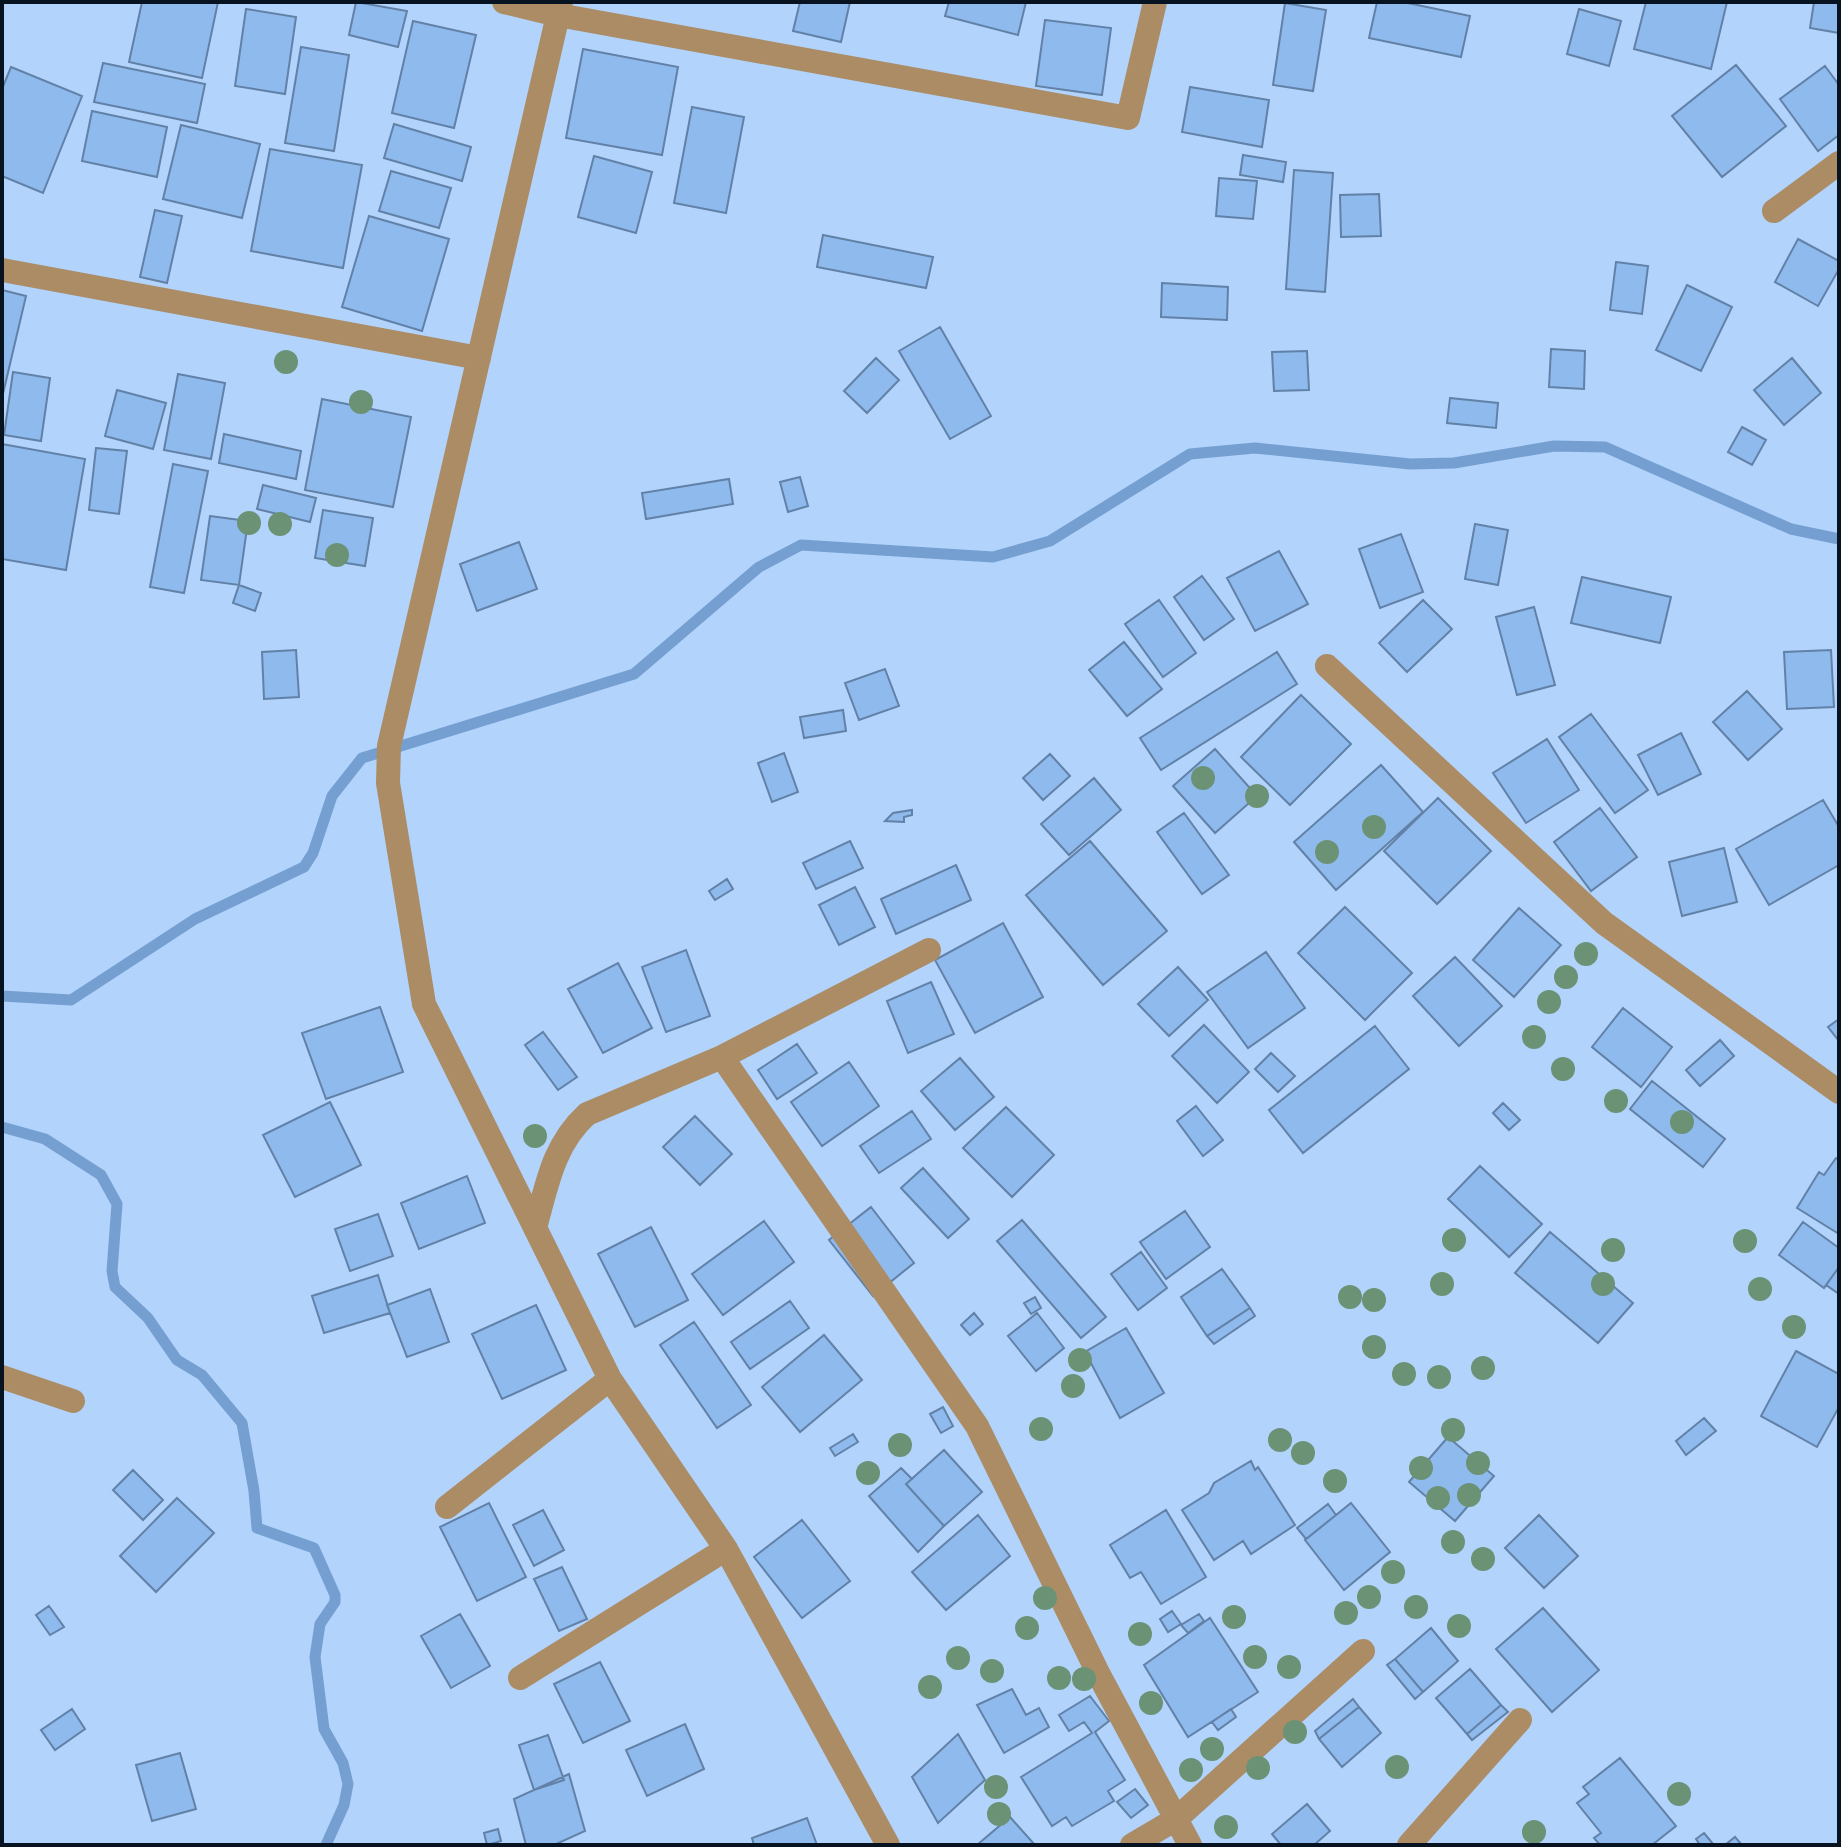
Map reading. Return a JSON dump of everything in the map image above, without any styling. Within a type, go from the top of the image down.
[{"type":"street","points":[[504,2],[560,9],[1128,118],[1155,2]]},
{"type":"street","points":[[560,9],[389,746],[388,783],[424,1004],[610,1379],[726,1549],[888,1845]]},
{"type":"street","points":[[1774,211],[1839,163]]},
{"type":"street","points":[[2,270],[479,358]]},
{"type":"street","points":[[1327,666],[1604,923],[1839,1092]]},
{"type":"street","points":[[535,1228],[556,1151],[570,1130],[587,1114],[722,1057],[929,950]]},
{"type":"street","points":[[722,1057],[977,1426],[1099,1675],[1190,1845]]},
{"type":"street","points":[[2,1377],[73,1401]]},
{"type":"street","points":[[447,1507],[610,1379]]},
{"type":"street","points":[[520,1678],[726,1549]]},
{"type":"street","points":[[1132,1845],[1176,1819],[1363,1651]]},
{"type":"street","points":[[1409,1845],[1520,1720]]},
{"type":"building","points":[[142,2],[218,2],[202,78],[129,62]]},
{"type":"building","points":[[356,2],[407,11],[398,47],[349,35]]},
{"type":"building","points":[[800,2],[850,2],[841,42],[793,31]]},
{"type":"building","points":[[949,2],[1026,2],[1018,35],[945,16]]},
{"type":"building","points":[[1377,2],[1403,2],[1470,16],[1461,57],[1369,38]]},
{"type":"building","points":[[1646,2],[1727,2],[1711,69],[1634,49]]},
{"type":"building","points":[[1814,2],[1839,2],[1839,33],[1810,28]]},
{"type":"building","points":[[1285,3],[1326,10],[1313,91],[1273,85]]},
{"type":"building","points":[[246,9],[296,17],[285,94],[235,86]]},
{"type":"building","points":[[1579,9],[1621,21],[1609,66],[1567,54]]},
{"type":"building","points":[[1045,20],[1111,28],[1102,95],[1036,86]]},
{"type":"building","points":[[413,21],[476,35],[454,128],[392,113]]},
{"type":"building","points":[[301,47],[349,55],[334,151],[285,143]]},
{"type":"building","points":[[583,49],[678,67],[662,155],[566,138]]},
{"type":"building","points":[[103,63],[205,84],[197,123],[94,102]]},
{"type":"building","points":[[1736,65],[1786,126],[1722,177],[1672,116]]},
{"type":"building","points":[[1825,66],[1839,85],[1839,135],[1818,151],[1780,99]]},
{"type":"building","points":[[11,67],[82,96],[43,193],[2,176],[2,89]]},
{"type":"building","points":[[1190,87],[1269,100],[1262,147],[1182,132]]},
{"type":"building","points":[[692,107],[744,117],[726,213],[674,203]]},
{"type":"building","points":[[92,111],[167,127],[157,177],[82,161]]},
{"type":"building","points":[[394,124],[471,147],[462,181],[384,158]]},
{"type":"building","points":[[181,125],[260,144],[242,218],[163,199]]},
{"type":"building","points":[[270,149],[362,165],[343,268],[251,251]]},
{"type":"building","points":[[1243,155],[1286,162],[1283,182],[1240,175]]},
{"type":"building","points":[[594,156],[652,172],[636,233],[578,217]]},
{"type":"building","points":[[1294,170],[1333,173],[1325,292],[1286,289]]},
{"type":"building","points":[[391,171],[451,188],[439,228],[379,211]]},
{"type":"building","points":[[1219,178],[1257,181],[1253,219],[1216,216]]},
{"type":"building","points":[[1379,194],[1381,236],[1341,237],[1340,195]]},
{"type":"building","points":[[155,210],[182,216],[167,283],[140,277]]},
{"type":"building","points":[[369,216],[449,239],[422,331],[342,307]]},
{"type":"building","points":[[823,235],[933,257],[926,288],[817,267]]},
{"type":"building","points":[[1798,239],[1839,261],[1839,269],[1818,306],[1775,282]]},
{"type":"building","points":[[1616,262],[1648,266],[1642,314],[1610,310]]},
{"type":"building","points":[[1162,283],[1228,287],[1227,320],[1161,317]]},
{"type":"building","points":[[1687,285],[1732,307],[1701,371],[1656,350]]},
{"type":"building","points":[[2,290],[26,296],[2,398]]},
{"type":"building","points":[[940,327],[991,416],[950,439],[899,351]]},
{"type":"building","points":[[1551,349],[1585,351],[1584,389],[1549,387]]},
{"type":"building","points":[[1307,351],[1309,390],[1274,391],[1272,352]]},
{"type":"building","points":[[876,358],[899,380],[867,413],[844,391]]},
{"type":"building","points":[[1792,358],[1821,393],[1784,425],[1754,390]]},
{"type":"building","points":[[13,372],[50,378],[41,441],[4,435]]},
{"type":"building","points":[[178,374],[225,383],[211,459],[164,450]]},
{"type":"building","points":[[117,390],[166,403],[153,449],[105,436]]},
{"type":"building","points":[[1450,398],[1498,403],[1496,428],[1447,423]]},
{"type":"building","points":[[322,399],[411,417],[393,507],[305,490]]},
{"type":"building","points":[[1742,427],[1766,440],[1752,465],[1728,452]]},
{"type":"building","points":[[224,434],[301,451],[296,479],[219,463]]},
{"type":"building","points":[[2,444],[85,459],[66,570],[2,559]]},
{"type":"building","points":[[96,448],[127,451],[119,514],[89,510]]},
{"type":"building","points":[[173,464],[208,471],[184,593],[150,587]]},
{"type":"building","points":[[800,477],[808,506],[788,512],[780,482]]},
{"type":"building","points":[[729,479],[733,504],[646,519],[642,493]]},
{"type":"building","points":[[263,485],[316,498],[310,522],[257,509]]},
{"type":"building","points":[[323,510],[373,518],[365,566],[315,558]]},
{"type":"building","points":[[210,516],[248,521],[239,585],[201,580]]},
{"type":"building","points":[[1475,524],[1508,530],[1498,585],[1465,579]]},
{"type":"building","points":[[1401,534],[1423,592],[1380,608],[1359,549]]},
{"type":"building","points":[[519,542],[537,589],[477,611],[460,564]]},
{"type":"building","points":[[1279,551],[1308,604],[1255,631],[1227,578]]},
{"type":"building","points":[[1202,576],[1234,619],[1204,640],[1174,597]]},
{"type":"building","points":[[1582,577],[1671,597],[1660,643],[1571,623]]},
{"type":"building","points":[[239,585],[261,593],[255,611],[233,603]]},
{"type":"building","points":[[1159,600],[1196,653],[1163,677],[1125,624]]},
{"type":"building","points":[[1423,600],[1452,629],[1407,672],[1379,643]]},
{"type":"building","points":[[1534,607],[1555,685],[1517,695],[1496,617]]},
{"type":"building","points":[[1124,642],[1162,689],[1127,716],[1089,670]]},
{"type":"building","points":[[296,650],[299,697],[264,699],[262,652]]},
{"type":"building","points":[[1831,650],[1834,707],[1787,709],[1784,652]]},
{"type":"building","points":[[1277,652],[1297,684],[1161,770],[1140,738]]},
{"type":"building","points":[[885,669],[899,706],[859,720],[845,683]]},
{"type":"building","points":[[1747,691],[1782,729],[1748,760],[1713,722]]},
{"type":"building","points":[[1301,695],[1351,744],[1290,805],[1241,757]]},
{"type":"building","points":[[843,710],[846,731],[804,738],[800,717]]},
{"type":"building","points":[[1591,714],[1648,790],[1615,813],[1559,737]]},
{"type":"building","points":[[1681,733],[1701,774],[1658,795],[1638,755]]},
{"type":"building","points":[[1547,739],[1579,790],[1526,823],[1493,773]]},
{"type":"building","points":[[1215,749],[1257,796],[1215,833],[1173,786]]},
{"type":"building","points":[[784,753],[798,792],[772,802],[758,763]]},
{"type":"building","points":[[1050,754],[1070,776],[1043,800],[1023,778]]},
{"type":"building","points":[[1381,765],[1423,812],[1336,890],[1294,842]]},
{"type":"building","points":[[1094,778],[1121,810],[1069,855],[1041,824]]},
{"type":"building","points":[[1438,798],[1491,851],[1437,904],[1384,851]]},
{"type":"building","points":[[1823,800],[1839,827],[1839,865],[1769,905],[1736,849]]},
{"type":"building","points":[[1600,808],[1637,857],[1591,891],[1554,842]]},
{"type":"building","points":[[912,810],[912,815],[904,817],[904,822],[885,821],[893,813]]},
{"type":"building","points":[[1184,813],[1229,875],[1202,894],[1157,832]]},
{"type":"building","points":[[850,841],[863,868],[816,889],[803,863]]},
{"type":"building","points":[[1090,841],[1167,931],[1103,985],[1026,895]]},
{"type":"building","points":[[1724,848],[1737,902],[1682,916],[1669,862]]},
{"type":"building","points":[[956,865],[971,900],[896,934],[881,899]]},
{"type":"building","points":[[727,879],[733,889],[715,900],[709,891]]},
{"type":"building","points":[[855,887],[875,927],[839,945],[819,905]]},
{"type":"building","points":[[1345,907],[1412,973],[1365,1020],[1298,953]]},
{"type":"building","points":[[1519,908],[1561,945],[1514,997],[1473,960]]},
{"type":"building","points":[[1003,923],[1043,997],[975,1033],[935,960]]},
{"type":"building","points":[[686,950],[710,1016],[666,1032],[642,967]]},
{"type":"building","points":[[1266,952],[1305,1008],[1248,1048],[1207,992]]},
{"type":"building","points":[[1455,957],[1502,1006],[1459,1046],[1413,996]]},
{"type":"building","points":[[618,963],[652,1028],[603,1053],[568,989]]},
{"type":"building","points":[[1178,967],[1208,1000],[1169,1036],[1138,1004]]},
{"type":"building","points":[[931,982],[954,1034],[908,1053],[887,1001]]},
{"type":"building","points":[[380,1007],[403,1072],[326,1099],[302,1033]]},
{"type":"building","points":[[1623,1008],[1672,1047],[1641,1087],[1592,1047]]},
{"type":"building","points":[[1839,1019],[1839,1041],[1828,1027]]},
{"type":"building","points":[[1204,1025],[1249,1072],[1217,1103],[1172,1056]]},
{"type":"building","points":[[1375,1026],[1409,1069],[1303,1153],[1269,1110]]},
{"type":"building","points":[[543,1032],[577,1077],[558,1090],[525,1045]]},
{"type":"building","points":[[1720,1040],[1734,1056],[1700,1086],[1686,1070]]},
{"type":"building","points":[[797,1044],[817,1073],[777,1099],[758,1070]]},
{"type":"building","points":[[1271,1053],[1295,1076],[1278,1092],[1255,1069]]},
{"type":"building","points":[[960,1058],[994,1097],[955,1130],[921,1091]]},
{"type":"building","points":[[849,1062],[879,1106],[822,1146],[791,1102]]},
{"type":"building","points":[[1652,1081],[1725,1139],[1703,1167],[1630,1109]]},
{"type":"building","points":[[330,1102],[361,1165],[295,1197],[263,1135]]},
{"type":"building","points":[[1503,1103],[1520,1120],[1509,1130],[1493,1113]]},
{"type":"building","points":[[1196,1106],[1223,1140],[1203,1156],[1177,1121]]},
{"type":"building","points":[[1006,1107],[1054,1155],[1012,1197],[963,1148]]},
{"type":"building","points":[[912,1111],[931,1139],[879,1173],[860,1146]]},
{"type":"building","points":[[695,1116],[732,1154],[700,1185],[663,1147]]},
{"type":"building","points":[[1836,1158],[1839,1160],[1839,1234],[1797,1208],[1819,1172],[1824,1175]]},
{"type":"building","points":[[1480,1166],[1542,1224],[1509,1257],[1448,1199]]},
{"type":"building","points":[[923,1168],[969,1219],[948,1238],[901,1188]]},
{"type":"building","points":[[467,1176],[485,1223],[419,1249],[401,1203]]},
{"type":"building","points":[[871,1207],[914,1263],[873,1296],[829,1240]]},
{"type":"building","points":[[1185,1211],[1210,1247],[1166,1279],[1140,1242]]},
{"type":"building","points":[[378,1214],[393,1256],[350,1271],[335,1229]]},
{"type":"building","points":[[1022,1220],[1106,1317],[1081,1338],[997,1241]]},
{"type":"building","points":[[764,1221],[794,1262],[723,1315],[692,1274]]},
{"type":"building","points":[[1803,1222],[1839,1248],[1839,1267],[1824,1288],[1779,1255]]},
{"type":"building","points":[[651,1227],[688,1300],[635,1327],[598,1254]]},
{"type":"building","points":[[1550,1232],[1633,1303],[1598,1343],[1515,1273]]},
{"type":"building","points":[[1141,1252],[1167,1288],[1138,1310],[1111,1274]]},
{"type":"building","points":[[1839,1267],[1839,1294],[1826,1285]]},
{"type":"building","points":[[1222,1269],[1250,1308],[1207,1336],[1181,1297]]},
{"type":"building","points":[[378,1275],[390,1313],[324,1333],[312,1296]]},
{"type":"building","points":[[430,1289],[449,1342],[407,1357],[387,1305]]},
{"type":"building","points":[[1035,1297],[1041,1308],[1031,1314],[1024,1303]]},
{"type":"building","points":[[790,1301],[809,1328],[750,1369],[731,1342]]},
{"type":"building","points":[[536,1305],[566,1370],[502,1399],[472,1334]]},
{"type":"building","points":[[1250,1308],[1255,1316],[1214,1344],[1207,1336]]},
{"type":"building","points":[[974,1313],[983,1324],[970,1335],[961,1325]]},
{"type":"building","points":[[1037,1313],[1064,1348],[1036,1371],[1008,1336]]},
{"type":"building","points":[[694,1322],[751,1405],[717,1428],[660,1345]]},
{"type":"building","points":[[1126,1328],[1164,1393],[1120,1418],[1085,1352]]},
{"type":"building","points":[[824,1335],[862,1380],[800,1432],[762,1387]]},
{"type":"building","points":[[1796,1351],[1839,1374],[1839,1407],[1817,1447],[1761,1416]]},
{"type":"building","points":[[943,1407],[953,1426],[941,1433],[930,1414]]},
{"type":"building","points":[[1704,1418],[1716,1431],[1686,1455],[1676,1441]]},
{"type":"building","points":[[853,1434],[858,1442],[835,1456],[830,1448]]},
{"type":"building","points":[[1448,1437],[1494,1476],[1455,1521],[1409,1482]]},
{"type":"building","points":[[944,1450],[982,1492],[944,1526],[906,1484]]},
{"type":"building","points":[[1251,1461],[1295,1525],[1251,1554],[1243,1541],[1214,1560],[1182,1510],[1209,1493],[1214,1483]]},
{"type":"building","points":[[901,1468],[912,1479],[906,1484],[944,1526],[918,1552],[869,1496]]},
{"type":"building","points":[[133,1470],[163,1500],[143,1520],[113,1490]]},
{"type":"building","points":[[177,1498],[214,1533],[156,1592],[120,1556]]},
{"type":"building","points":[[489,1503],[526,1577],[477,1601],[440,1527]]},
{"type":"building","points":[[1351,1503],[1390,1552],[1344,1590],[1305,1540]]},
{"type":"building","points":[[1328,1504],[1336,1515],[1306,1539],[1297,1528]]},
{"type":"building","points":[[543,1510],[564,1550],[534,1566],[513,1525]]},
{"type":"building","points":[[1166,1510],[1206,1577],[1161,1604],[1141,1572],[1130,1578],[1110,1545]]},
{"type":"building","points":[[978,1515],[1010,1556],[946,1610],[912,1572]]},
{"type":"building","points":[[1539,1515],[1578,1556],[1544,1588],[1505,1548]]},
{"type":"building","points":[[802,1520],[850,1581],[802,1618],[754,1557]]},
{"type":"building","points":[[562,1567],[587,1619],[559,1631],[534,1579]]},
{"type":"building","points":[[49,1606],[64,1627],[50,1635],[36,1615]]},
{"type":"building","points":[[1543,1608],[1599,1670],[1552,1712],[1496,1649]]},
{"type":"building","points":[[1172,1611],[1181,1624],[1168,1632],[1160,1619]]},
{"type":"building","points":[[460,1614],[490,1666],[451,1688],[421,1636]]},
{"type":"building","points":[[1199,1614],[1204,1621],[1188,1633],[1181,1625]]},
{"type":"building","points":[[1210,1618],[1258,1692],[1188,1737],[1144,1665]]},
{"type":"building","points":[[1431,1628],[1458,1661],[1423,1692],[1395,1659]]},
{"type":"building","points":[[1395,1659],[1423,1692],[1415,1699],[1387,1665]]},
{"type":"building","points":[[600,1662],[630,1721],[583,1743],[554,1684]]},
{"type":"building","points":[[1470,1669],[1501,1705],[1467,1734],[1436,1698]]},
{"type":"building","points":[[1012,1689],[1026,1715],[1039,1708],[1049,1727],[1004,1753],[977,1705]]},
{"type":"building","points":[[1090,1696],[1109,1721],[1095,1732],[1125,1780],[1108,1791],[1114,1801],[1072,1826],[1066,1817],[1052,1826],[1021,1777],[1092,1733],[1084,1722],[1069,1731],[1059,1715]]},
{"type":"building","points":[[1353,1699],[1359,1707],[1319,1739],[1315,1731]]},
{"type":"building","points":[[1501,1705],[1508,1712],[1472,1740],[1467,1734]]},
{"type":"building","points":[[1359,1707],[1381,1733],[1342,1767],[1319,1739]]},
{"type":"building","points":[[72,1709],[85,1729],[55,1750],[41,1730]]},
{"type":"building","points":[[1231,1709],[1236,1717],[1218,1730],[1212,1722]]},
{"type":"building","points":[[685,1724],[704,1769],[647,1796],[626,1750]]},
{"type":"building","points":[[958,1734],[985,1780],[938,1823],[912,1777]]},
{"type":"building","points":[[548,1735],[564,1780],[534,1790],[519,1745]]},
{"type":"building","points":[[180,1753],[196,1809],[152,1821],[136,1765]]},
{"type":"building","points":[[1620,1758],[1676,1826],[1652,1845],[1600,1845],[1594,1838],[1601,1833],[1577,1803],[1589,1794],[1583,1787]]},
{"type":"building","points":[[569,1774],[585,1831],[554,1845],[526,1845],[514,1799]]},
{"type":"building","points":[[1135,1789],[1148,1805],[1131,1818],[1117,1802]]},
{"type":"building","points":[[1307,1804],[1330,1831],[1314,1845],[1281,1845],[1272,1834]]},
{"type":"building","points":[[1010,1817],[1035,1845],[977,1845]]},
{"type":"building","points":[[807,1818],[817,1845],[754,1845],[752,1838]]},
{"type":"building","points":[[498,1829],[501,1841],[487,1845],[484,1833]]},
{"type":"building","points":[[1704,1833],[1714,1845],[1700,1845],[1696,1839]]},
{"type":"building","points":[[1735,1837],[1742,1845],[1725,1845]]},
{"type":"waterway","points":[[2,996],[71,1000],[195,919],[304,867],[313,853],[332,796],[362,758],[634,674],[759,567],[801,545],[993,557],[1050,541],[1190,454],[1255,448],[1410,464],[1454,463],[1554,446],[1605,447],[1791,529],[1839,539]]},
{"type":"waterway","points":[[2,1127],[45,1139],[101,1175],[117,1204],[112,1271],[115,1287],[148,1318],[177,1360],[202,1375],[242,1423],[257,1528],[314,1548],[335,1595],[335,1602],[320,1624],[315,1657],[324,1729],[343,1763],[348,1784],[344,1805],[326,1845]]}]
